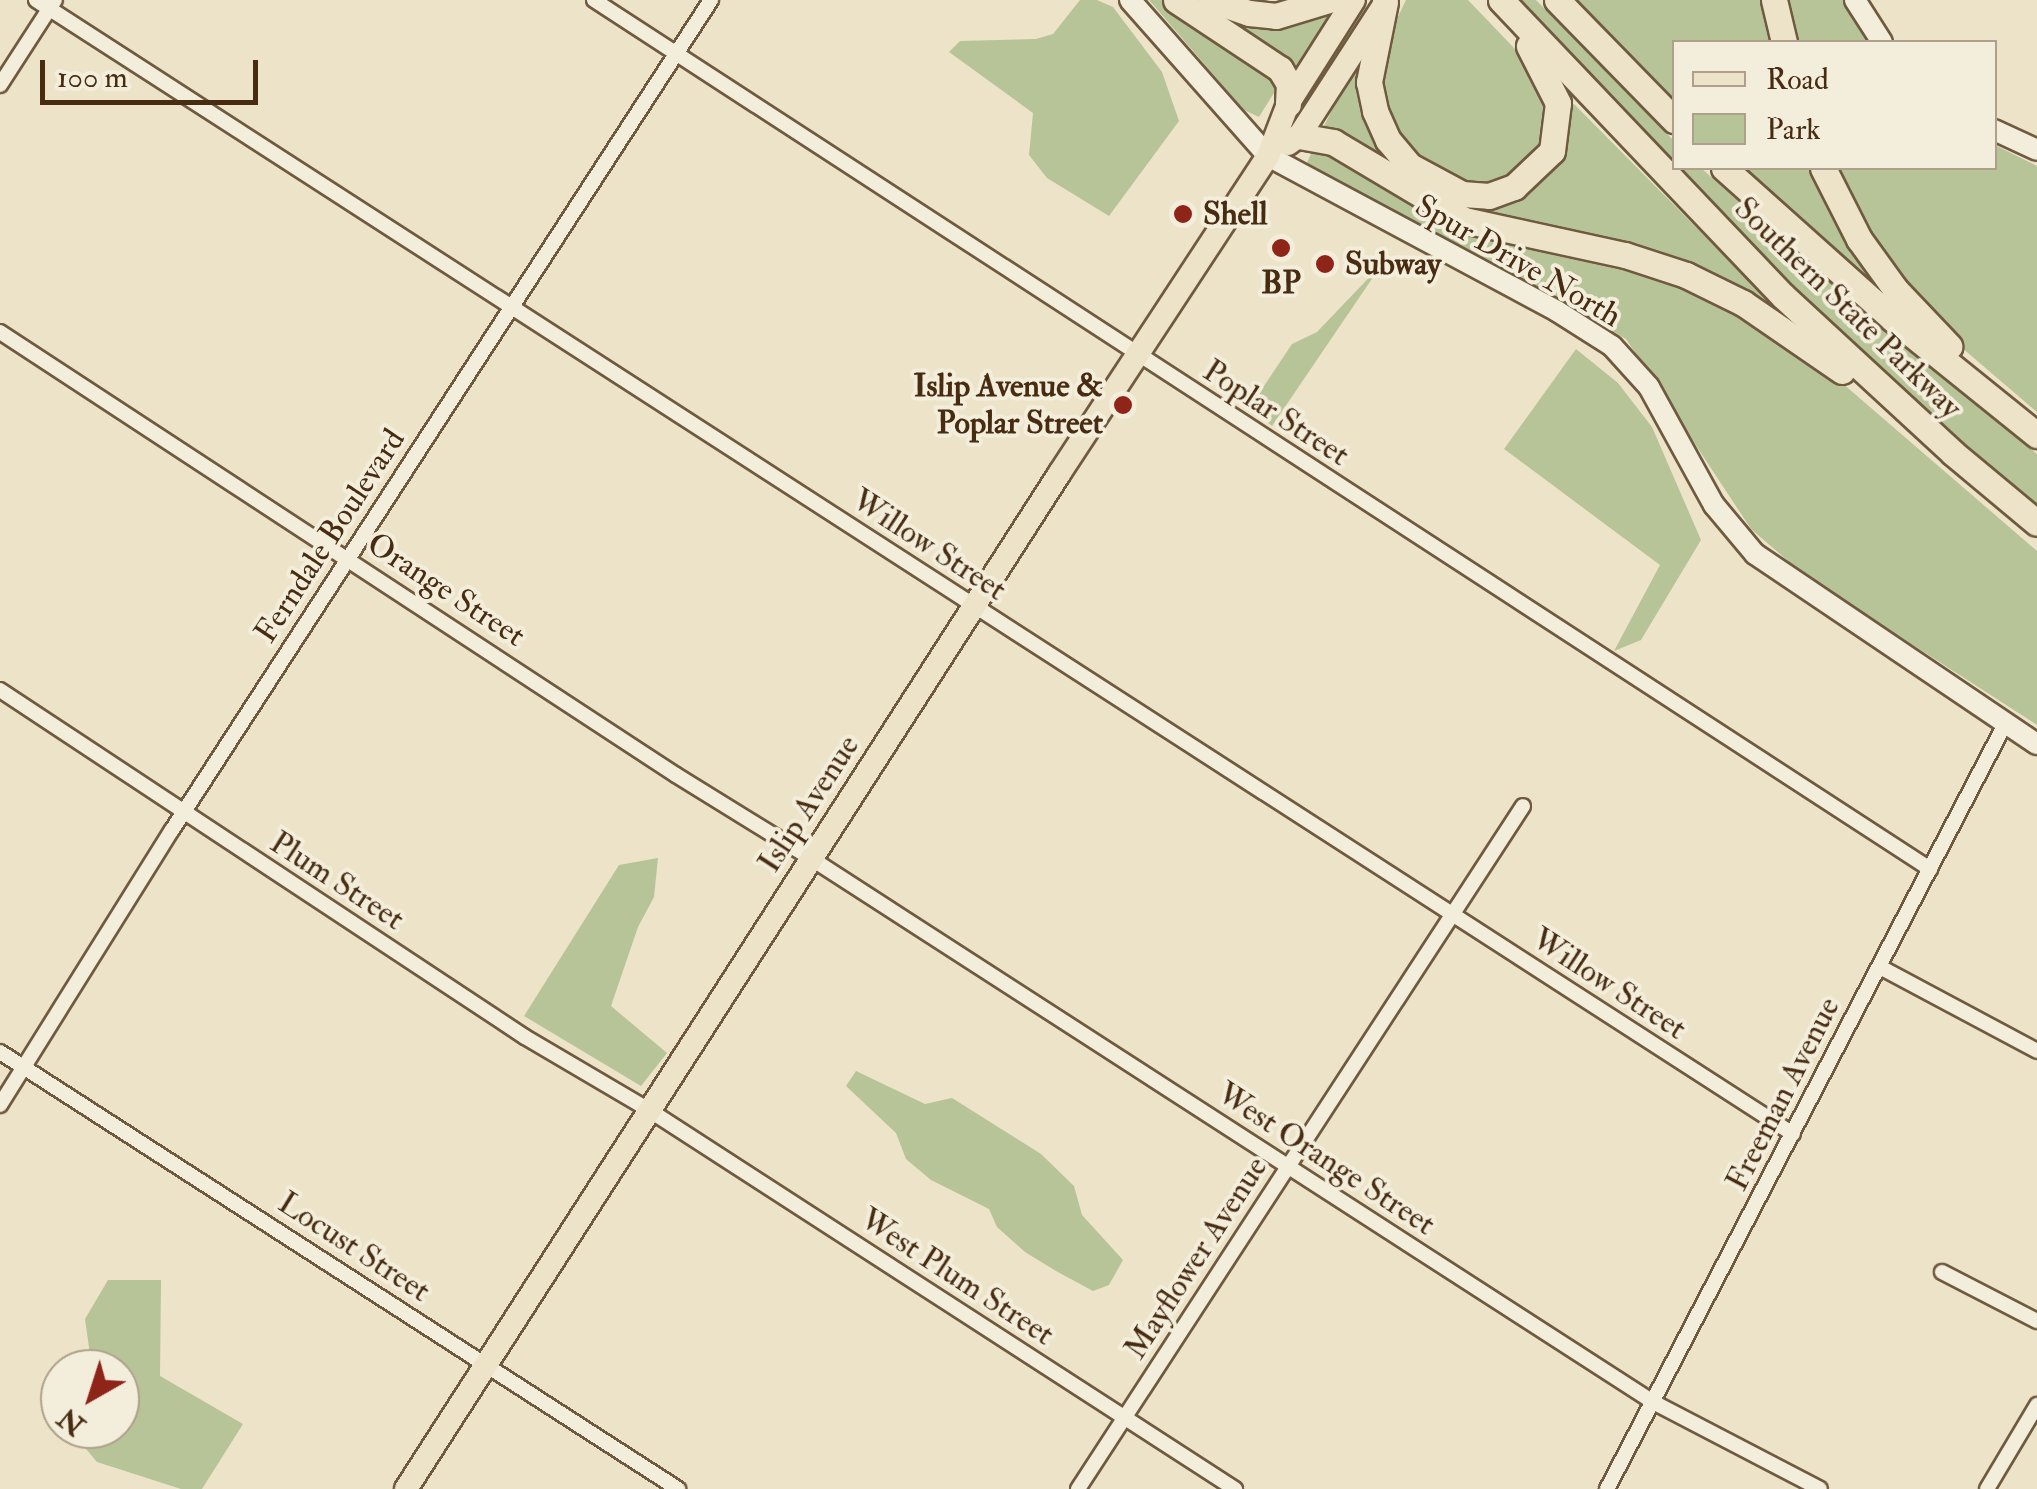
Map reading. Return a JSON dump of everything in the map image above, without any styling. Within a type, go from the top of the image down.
[{"type":"highway","points":[[1176,0],[1280,69],[1288,84],[1288,104]]},
{"type":"highway","points":[[1211,0],[1250,14],[1276,16],[1329,0]]},
{"type":"highway","points":[[1386,1],[1369,82],[1374,111],[1388,140],[1410,166],[1435,182],[1462,194],[1489,196],[1514,187],[1535,172],[1552,151],[1558,128],[1558,103],[1549,77],[1500,0]]},
{"type":"highway","name":"Southern State Parkway","points":[[1500,0],[1783,296],[1953,454],[2037,523]]},
{"type":"highway","points":[[1557,0],[1672,118]]},
{"type":"highway","points":[[1774,0],[1784,40]]},
{"type":"highway","points":[[1299,136],[1333,142],[1464,220],[1625,254],[1686,275],[1742,303],[1803,342],[1953,454]]},
{"type":"highway","name":"Southern State Parkway","points":[[1726,170],[1892,319],[2037,432]]},
{"type":"highway","points":[[1824,170],[1860,239],[1895,289],[2037,432]]},
{"type":"main road","name":"Islip Avenue","points":[[406,1489],[1136,354],[1268,156],[1288,104],[1354,0]]},
{"type":"main road","name":"Islip Avenue","points":[[1268,156],[1299,136],[1386,1]]},
{"type":"street","name":"Poplar Street","points":[[594,0],[1930,870]]},
{"type":"street","name":"Ferndale Boulevard","points":[[0,1104],[183,813],[711,0]]},
{"type":"street","name":"Spur Drive North","points":[[1130,0],[1268,156],[1557,311],[1612,346],[1649,388],[1714,505],[1754,554],[2037,744]]},
{"type":"street","points":[[1855,0],[1881,40]]},
{"type":"street","points":[[0,85],[47,3]]},
{"type":"street","name":"Willow Street","points":[[47,3],[974,608],[1793,1134]]},
{"type":"street","points":[[1997,131],[2037,150]]},
{"type":"street","name":"Orange Street","points":[[0,332],[676,776],[812,858]]},
{"type":"street","name":"Plum Street","points":[[0,690],[525,1037],[649,1110]]},
{"type":"street","name":"Freeman Avenue","points":[[1607,1489],[2005,724]]},
{"type":"street","name":"Mayflower Avenue","points":[[1078,1489],[1523,806]]},
{"type":"street","name":"West Orange Street","points":[[812,858],[1653,1402],[1820,1489]]},
{"type":"street","points":[[1880,967],[2037,1051]]},
{"type":"street","name":"Locust Street","points":[[0,1052],[678,1489]]},
{"type":"street","name":"West Plum Street","points":[[649,1110],[1235,1489]]},
{"type":"street","points":[[1942,1272],[2037,1322]]},
{"type":"street","points":[[1986,1489],[2037,1405]]},
{"type":"green space","points":[[1080,0],[1097,0],[1113,7],[1162,72],[1179,121],[1109,216],[1047,178],[1029,155],[1033,113],[949,52],[960,41],[1036,39],[1053,34]]},
{"type":"green space","points":[[1149,0],[1165,0],[1280,83],[1259,117],[1244,110]]},
{"type":"green space","points":[[1194,0],[1324,11],[1329,20],[1301,74],[1290,73]]},
{"type":"green space","points":[[1406,0],[1468,0],[1536,71],[1551,102],[1542,158],[1489,191],[1411,161],[1388,124],[1377,61]]},
{"type":"green space","points":[[1514,0],[1536,0],[1672,139],[1672,166]]},
{"type":"green space","points":[[1579,0],[1768,0],[1777,40],[1672,40],[1672,103],[1575,4]]},
{"type":"green space","points":[[1782,0],[1845,0],[1867,40],[1792,40]]},
{"type":"green space","points":[[1374,26],[1378,138],[1493,205],[1526,195],[1554,169],[1566,137],[1567,107],[1574,104],[1770,302],[1763,309],[1487,221],[1322,130]]},
{"type":"green space","points":[[1316,143],[1425,212],[1496,238],[1595,258],[1681,282],[1761,322],[1827,370],[2037,551],[2037,725],[1803,574],[1751,529],[1626,339],[1493,262],[1306,165]]},
{"type":"green space","points":[[1997,146],[2037,166],[2037,412],[1947,335],[1890,269],[1833,170],[1997,170]]},
{"type":"green space","points":[[1676,170],[1703,170],[1885,332],[2037,454],[2037,509],[1867,357]]},
{"type":"green space","points":[[1742,170],[1816,170],[1873,272],[1867,279]]},
{"type":"green space","points":[[1382,264],[1272,426],[1250,407],[1292,344],[1317,332]]},
{"type":"green space","points":[[1576,349],[1618,383],[1652,427],[1701,540],[1641,640],[1614,651],[1660,565],[1504,449]]},
{"type":"green space","points":[[658,858],[654,897],[638,927],[611,1006],[667,1053],[641,1086],[524,1016],[619,865]]},
{"type":"green space","points":[[856,1071],[925,1104],[952,1098],[1041,1154],[1074,1186],[1082,1215],[1123,1260],[1109,1285],[1093,1291],[1025,1252],[997,1227],[989,1209],[931,1180],[906,1159],[896,1133],[846,1086]]},
{"type":"green space","points":[[108,1280],[161,1280],[160,1376],[243,1424],[202,1489],[181,1489],[97,1462],[86,1449],[140,1449],[140,1349],[89,1349],[85,1319]]},
{"type":"place","name":"Shell","points":[[1183,214]]},
{"type":"place","name":"BP","points":[[1281,248]]},
{"type":"place","name":"Subway","points":[[1325,264]]},
{"type":"place","name":"Islip Avenue & Poplar Street","points":[[1123,405]]}]
